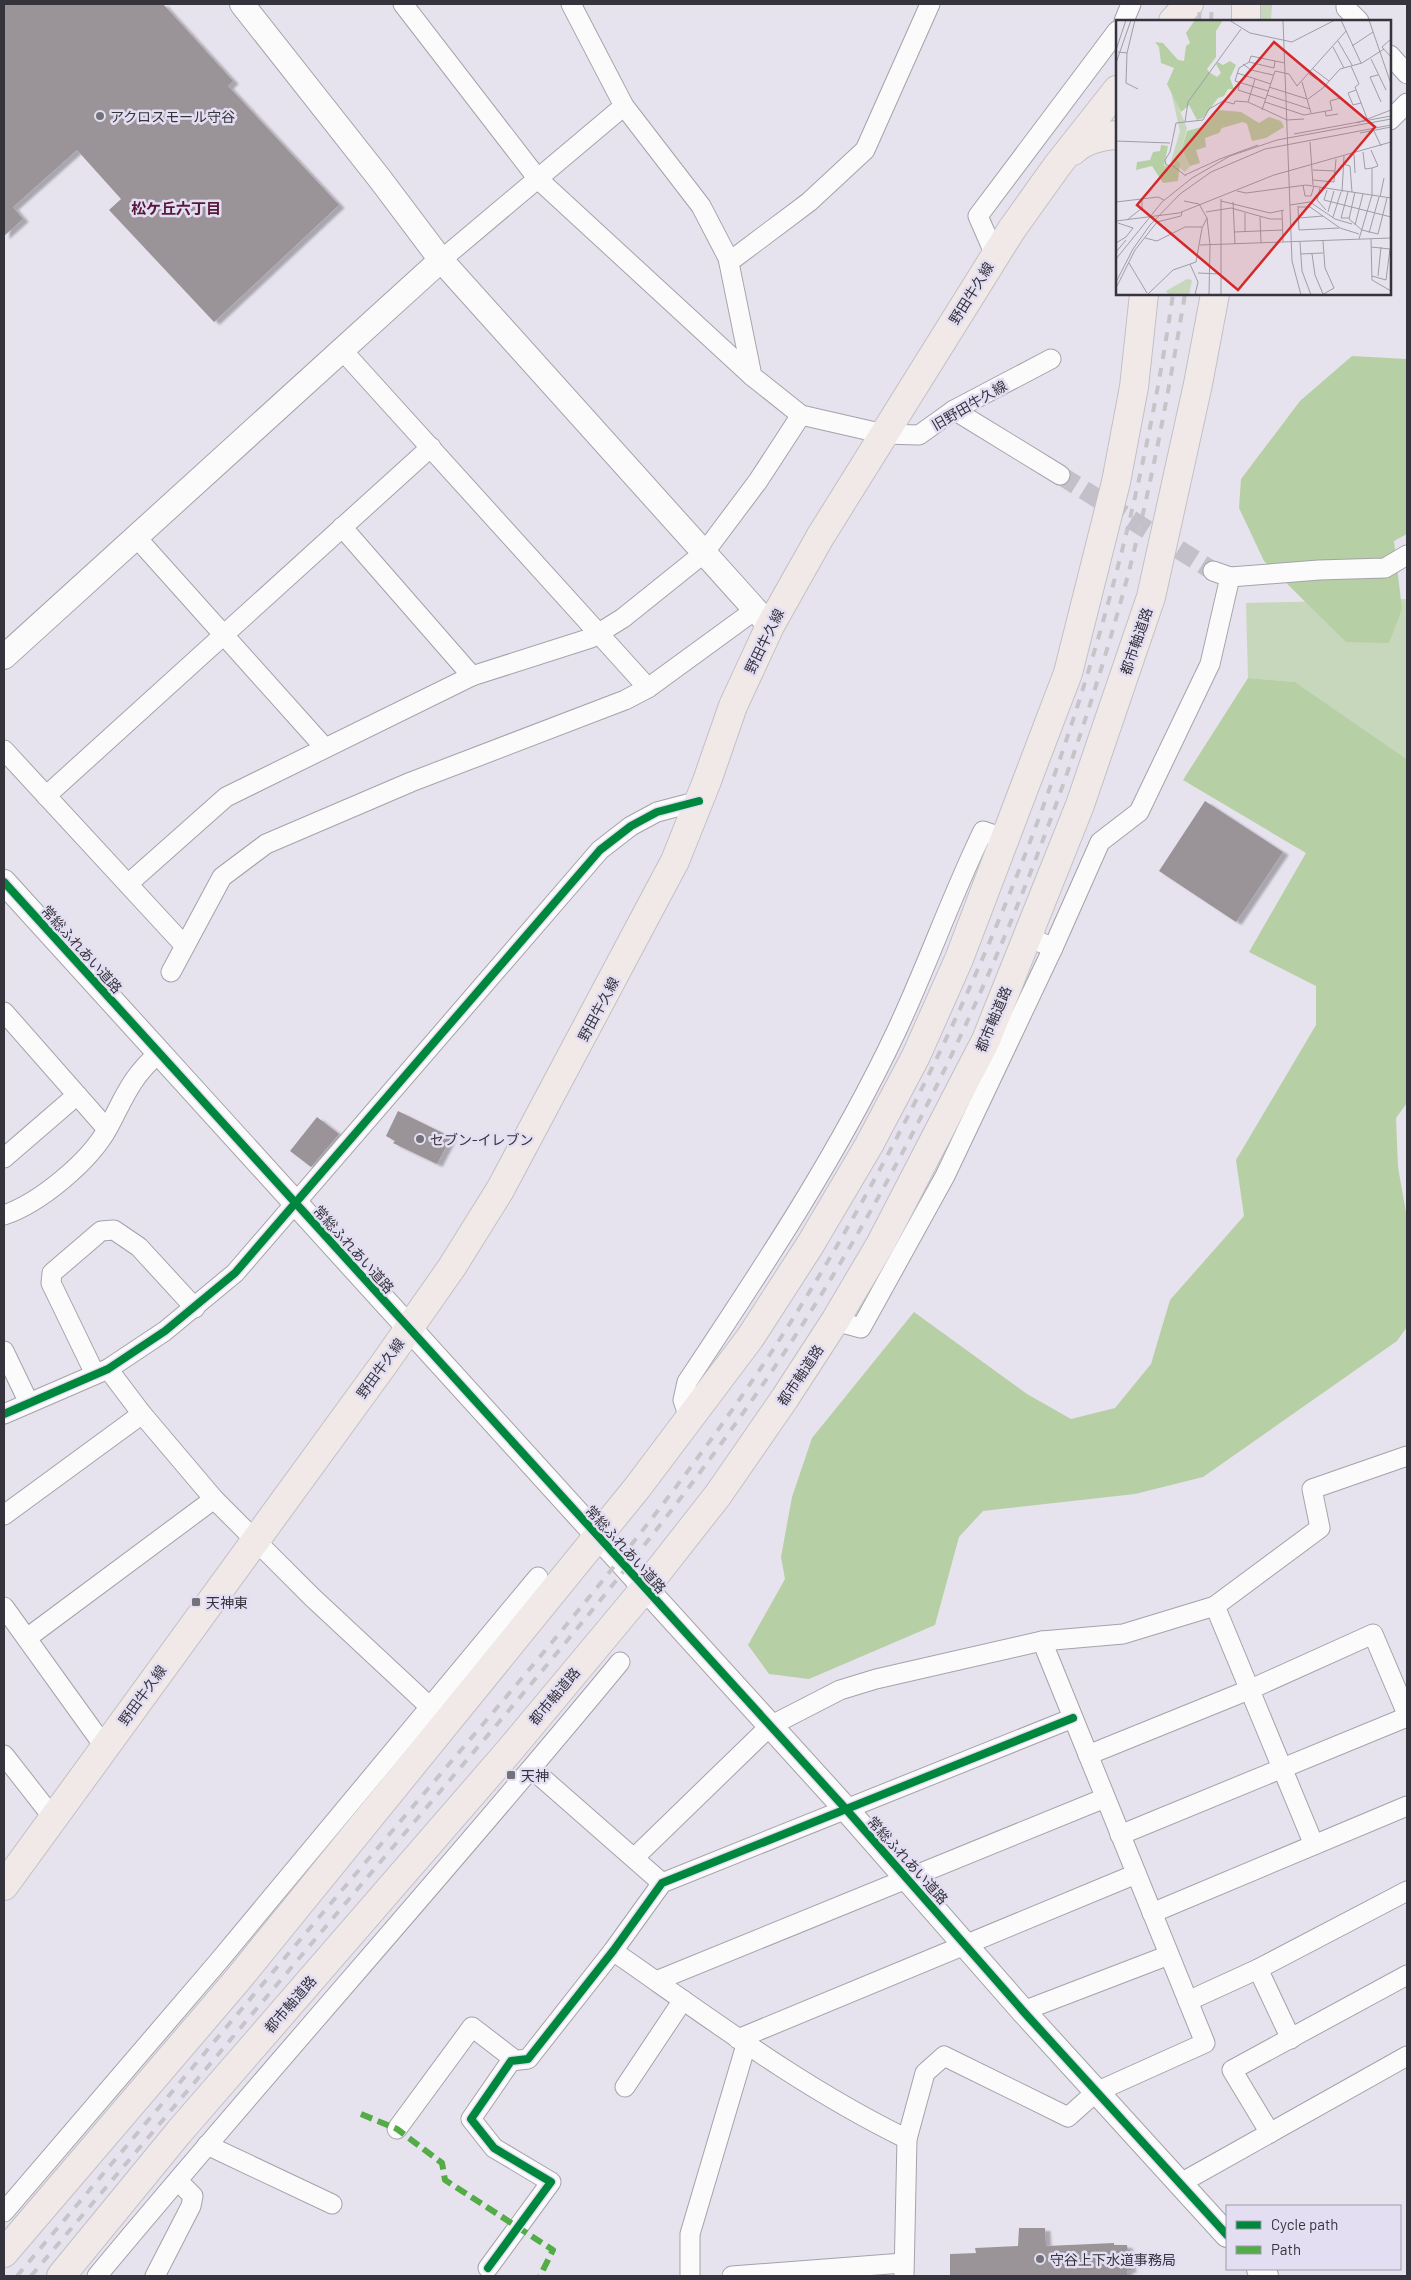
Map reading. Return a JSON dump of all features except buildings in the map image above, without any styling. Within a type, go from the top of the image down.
[{"type":"main road","points":[[1164,4],[1164,20]]},
{"type":"main road","points":[[1175,20],[1189,4]]},
{"type":"main road","points":[[1246,4],[1246,20]]},
{"type":"main road","name":"野田牛久線","points":[[4,1886],[409,1329],[452,1267],[500,1190],[675,861],[699,801],[762,618],[820,537],[995,255],[1057,166],[1116,91]]},
{"type":"main road","points":[[1057,166],[1078,146],[1103,136],[1116,134]]},
{"type":"main road","points":[[4,2253],[214,2007],[328,1848],[468,1676],[598,1536],[637,1488],[750,1338],[810,1245],[869,1145],[924,1038],[959,959],[1068,673],[1116,482],[1134,387],[1144,295]]},
{"type":"main road","name":"都市軸道路","points":[[61,2276],[185,2125],[547,1705],[645,1588],[718,1495],[835,1321],[881,1243],[986,1040],[1080,805],[1150,597],[1198,384],[1215,295]]},
{"type":"street","points":[[128,884],[226,798],[472,676],[522,662],[600,634],[623,618],[704,553],[758,481],[801,414],[752,376],[538,179],[403,4]]},
{"type":"street","points":[[571,4],[624,106],[702,206],[729,262],[752,376]]},
{"type":"street","points":[[729,262],[809,202],[865,150],[930,4]]},
{"type":"street","points":[[1124,20],[1131,4]]},
{"type":"street","points":[[1346,4],[1346,8],[1358,20]]},
{"type":"street","points":[[171,972],[222,877],[266,844],[411,782],[625,700],[648,688],[762,618],[441,260],[250,7]]},
{"type":"street","points":[[995,255],[978,216],[1116,32]]},
{"type":"street","points":[[1391,56],[1407,74]]},
{"type":"street","points":[[1391,119],[1407,104]]},
{"type":"street","points":[[4,657],[441,260],[624,106]]},
{"type":"street","points":[[342,350],[648,688]]},
{"type":"street","name":"旧野田牛久線","points":[[801,414],[884,434],[919,436],[954,410],[1051,359]]},
{"type":"street","points":[[954,410],[1060,475]]},
{"type":"street","points":[[46,796],[431,447]]},
{"type":"street","points":[[342,527],[472,676]]},
{"type":"street","points":[[136,537],[325,748]]},
{"type":"street","points":[[835,1321],[861,1328],[946,1176],[1053,948],[1100,842],[1139,812],[1210,664],[1222,574],[1385,568],[1407,555]]},
{"type":"street","points":[[4,750],[184,945]]},
{"type":"street","points":[[4,1414],[101,1372],[165,1331],[235,1274],[600,850],[631,826],[657,812],[699,801]]},
{"type":"street","name":"常総ふれあい道路","points":[[4,882],[845,1808],[1023,2011],[1226,2235]]},
{"type":"street","points":[[1027,936],[1053,948]]},
{"type":"street","points":[[4,1012],[107,1129]]},
{"type":"street","points":[[4,1215],[45,1194],[80,1162],[107,1129],[119,1104],[141,1068],[159,1053]]},
{"type":"street","points":[[4,1158],[77,1095]]},
{"type":"street","points":[[195,1308],[139,1247],[114,1230],[101,1231],[52,1273],[51,1283],[101,1372],[142,1414],[214,1499],[254,1541],[429,1706]]},
{"type":"street","points":[[4,1350],[28,1404]]},
{"type":"street","points":[[4,1515],[142,1414]]},
{"type":"street","points":[[634,1858],[770,1726],[840,1690],[867,1682],[1042,1641],[1123,1634],[1215,1606],[1320,1528],[1312,1489],[1407,1456]]},
{"type":"street","points":[[27,1638],[214,1499]]},
{"type":"street","points":[[4,2212],[328,1848],[429,1706],[468,1676],[538,1576]]},
{"type":"street","points":[[1215,1606],[1314,1845]]},
{"type":"street","points":[[4,1607],[104,1746]]},
{"type":"street","points":[[1088,1755],[1250,1689],[1373,1634],[1407,1715],[1120,1835]]},
{"type":"street","points":[[732,2276],[904,2270],[907,2139],[925,2072],[944,2056],[1068,2117],[1096,2092],[1204,2044],[1042,1641]]},
{"type":"street","points":[[99,2276],[207,2145],[532,1768],[620,1662]]},
{"type":"street","points":[[547,1705],[568,1725]]},
{"type":"street","points":[[488,2268],[550,2182],[494,2148],[472,2119],[511,2061],[528,2059],[613,1950],[662,1883],[845,1808],[1074,1718]]},
{"type":"street","points":[[5,1758],[54,1819]]},
{"type":"street","points":[[532,1768],[662,1883]]},
{"type":"street","points":[[656,1981],[1105,1798]]},
{"type":"street","points":[[1152,1913],[1407,1806]]},
{"type":"street","points":[[742,2042],[1136,1874]]},
{"type":"street","points":[[1188,2001],[1258,1969],[1407,1891]]},
{"type":"street","points":[[613,1950],[742,2042],[874,2123],[907,2139]]},
{"type":"street","points":[[1023,2011],[1169,1955]]},
{"type":"street","points":[[1258,1969],[1291,2038]]},
{"type":"street","points":[[1270,2133],[1232,2070],[1407,1975]]},
{"type":"street","points":[[625,2087],[683,2000]]},
{"type":"street","points":[[398,2129],[472,2027],[515,2060]]},
{"type":"street","points":[[690,2276],[690,2234],[742,2042]]},
{"type":"street","points":[[1179,2184],[1407,2056]]},
{"type":"street","points":[[207,2145],[332,2204]]},
{"type":"street","points":[[155,2276],[192,2206],[193,2196],[178,2181]]},
{"type":"green space","points":[[1252,4],[1272,4],[1271,20],[1251,20]]},
{"type":"green space","points":[[1352,356],[1407,359],[1407,534],[1394,541],[1402,609],[1389,643],[1346,642],[1264,561],[1239,508],[1241,479],[1300,401]]},
{"type":"green space","points":[[1407,599],[1407,759],[1295,682],[1248,678],[1246,603]]},
{"type":"green space","points":[[1248,678],[1295,682],[1407,759],[1407,1103],[1396,1118],[1398,1167],[1407,1218],[1407,1327],[1397,1341],[1203,1477],[1135,1494],[983,1511],[959,1537],[935,1625],[809,1679],[769,1674],[748,1645],[785,1579],[781,1557],[792,1497],[812,1438],[914,1312],[1027,1394],[1071,1419],[1115,1408],[1151,1364],[1170,1300],[1244,1216],[1236,1160],[1316,1025],[1316,986],[1249,952],[1306,853],[1183,780]]},
{"type":"tunnel","points":[[1060,475],[1213,571]]},
{"type":"railway","points":[[1199,20],[1200,4]]},
{"type":"railway","points":[[1211,20],[1212,4]]},
{"type":"railway","points":[[17,2276],[561,1632],[658,1510],[750,1385],[792,1320],[862,1202],[926,1080],[984,955],[1036,826],[1081,696],[1119,563],[1150,429],[1173,295]]},
{"type":"railway","points":[[31,2276],[529,1687],[623,1572],[758,1392],[799,1330],[850,1246],[898,1161],[943,1073],[984,984],[1022,893],[1057,801],[1089,708],[1138,536],[1156,456],[1185,295]]},
{"type":"marked path","points":[[361,2114],[397,2129],[442,2163],[445,2180],[553,2250],[540,2276]]},
{"type":"cycle path","points":[[4,1414],[108,1369],[165,1331],[235,1273],[600,850],[631,826],[657,812],[699,801]]},
{"type":"cycle path","points":[[4,882],[845,1808],[1023,2011],[1226,2234]]},
{"type":"cycle path","points":[[488,2268],[551,2182],[494,2148],[471,2119],[511,2061],[528,2059],[613,1951],[662,1883],[1073,1718]]},
{"type":"place","name":"アクロスモール守谷","points":[[100,116]]},
{"type":"place","name":"セブン-イレブン","points":[[420,1139]]},
{"type":"place","name":"天神東","points":[[196,1602]]},
{"type":"place","name":"天神","points":[[511,1775]]},
{"type":"place","name":"守谷上下水道事務局","points":[[1040,2259]]},
{"type":"district","name":"松ケ丘六丁目","points":[[176,208]]}]
